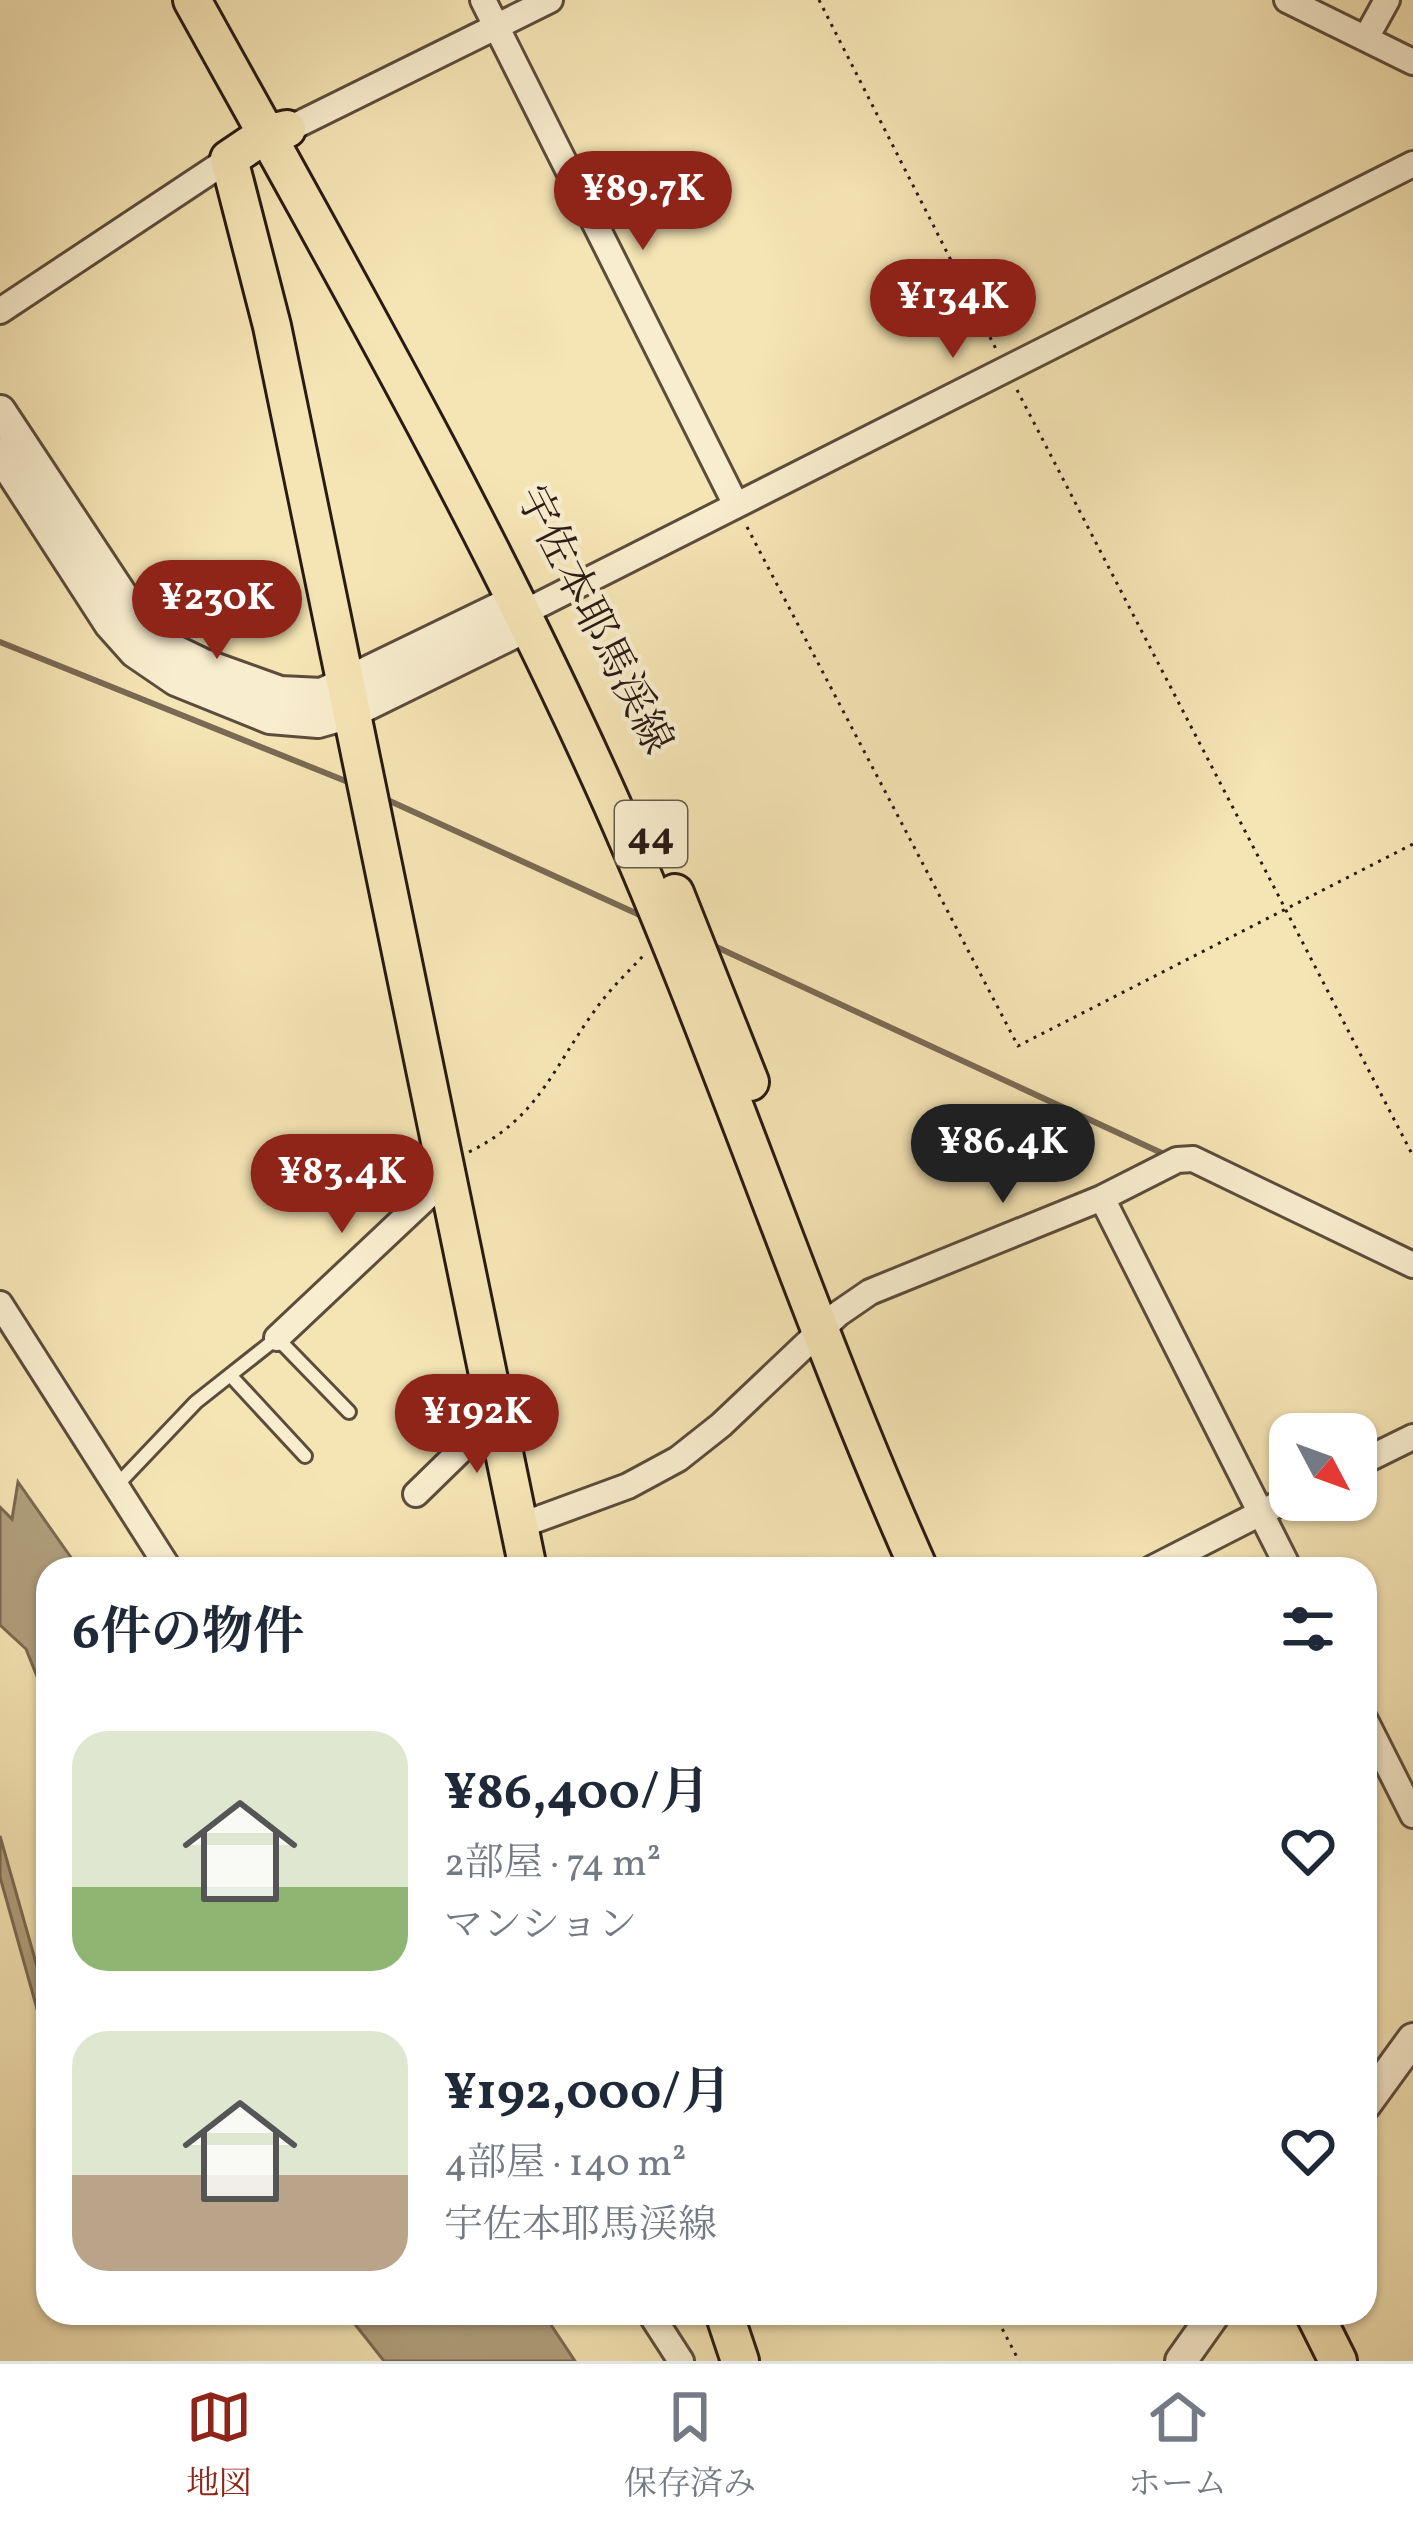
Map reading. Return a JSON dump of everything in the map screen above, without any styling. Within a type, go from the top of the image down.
[{"type":"main road","name":"宇佐本耶馬渓線","points":[[192,0],[278,131]]},
{"type":"main road","name":"宇佐本耶馬渓線","points":[[219,0],[278,131],[666,871],[915,1557]]},
{"type":"main road","points":[[278,131],[229,159],[272,326],[525,1557]]},
{"type":"main road","name":"宇佐本耶馬渓線","points":[[531,609],[829,1323],[940,1557]]},
{"type":"main road","points":[[728,2325],[740,2361]]},
{"type":"main road","points":[[1294,2325],[1311,2361]]},
{"type":"main road","points":[[1320,2325],[1338,2361]]},
{"type":"street","points":[[483,0],[736,505]]},
{"type":"street","points":[[278,131],[550,0]]},
{"type":"street","points":[[1287,0],[1413,62]]},
{"type":"street","points":[[1366,38],[1387,0]]},
{"type":"street","points":[[0,311],[229,159]]},
{"type":"street","points":[[0,454],[110,624],[148,664],[187,686],[270,718],[304,723],[504,606],[531,609],[1413,164]]},
{"type":"street","points":[[0,411],[124,601],[160,640],[202,664],[267,689],[347,700]]},
{"type":"street","points":[[519,1526],[628,1486],[678,1460],[829,1323],[870,1292],[1102,1198],[1177,1160],[1193,1159],[1413,1265]]},
{"type":"street","points":[[277,1338],[446,1169]]},
{"type":"street","points":[[1102,1198],[1283,1557]]},
{"type":"street","points":[[0,1304],[161,1557]]},
{"type":"street","points":[[416,1494],[496,1415]]},
{"type":"street","points":[[1377,1455],[1413,1437]]},
{"type":"street","points":[[1175,1557],[1269,1509]]},
{"type":"street","points":[[1377,1744],[1413,1815]]},
{"type":"street","points":[[1377,2088],[1413,2039]]},
{"type":"street","points":[[658,2325],[681,2361]]},
{"type":"street","points":[[1181,2361],[1206,2325]]},
{"type":"lane","points":[[116,1486],[196,1402],[277,1338],[349,1412]]},
{"type":"lane","points":[[230,1375],[304,1456]]},
{"type":"path","points":[[818,0],[1413,1156]]},
{"type":"path","points":[[736,505],[1018,1046],[1413,844]]},
{"type":"path","points":[[446,1169],[504,1132],[529,1109],[555,1077],[602,1000],[663,927]]},
{"type":"path","points":[[1000,2325],[1018,2361]]},
{"type":"shaded area","points":[[18,1482],[71,1557],[36,1557],[36,1674],[26,1649],[0,1625],[0,1507],[12,1519]]},
{"type":"shaded area","points":[[0,1836],[36,1963],[36,2005],[0,1877]]},
{"type":"shaded area","points":[[356,2325],[551,2325],[575,2361],[384,2361]]},
{"type":"waterway","points":[[0,642],[353,784]]},
{"type":"waterway","points":[[381,797],[642,916]]},
{"type":"waterway","points":[[710,944],[1166,1155]]}]
